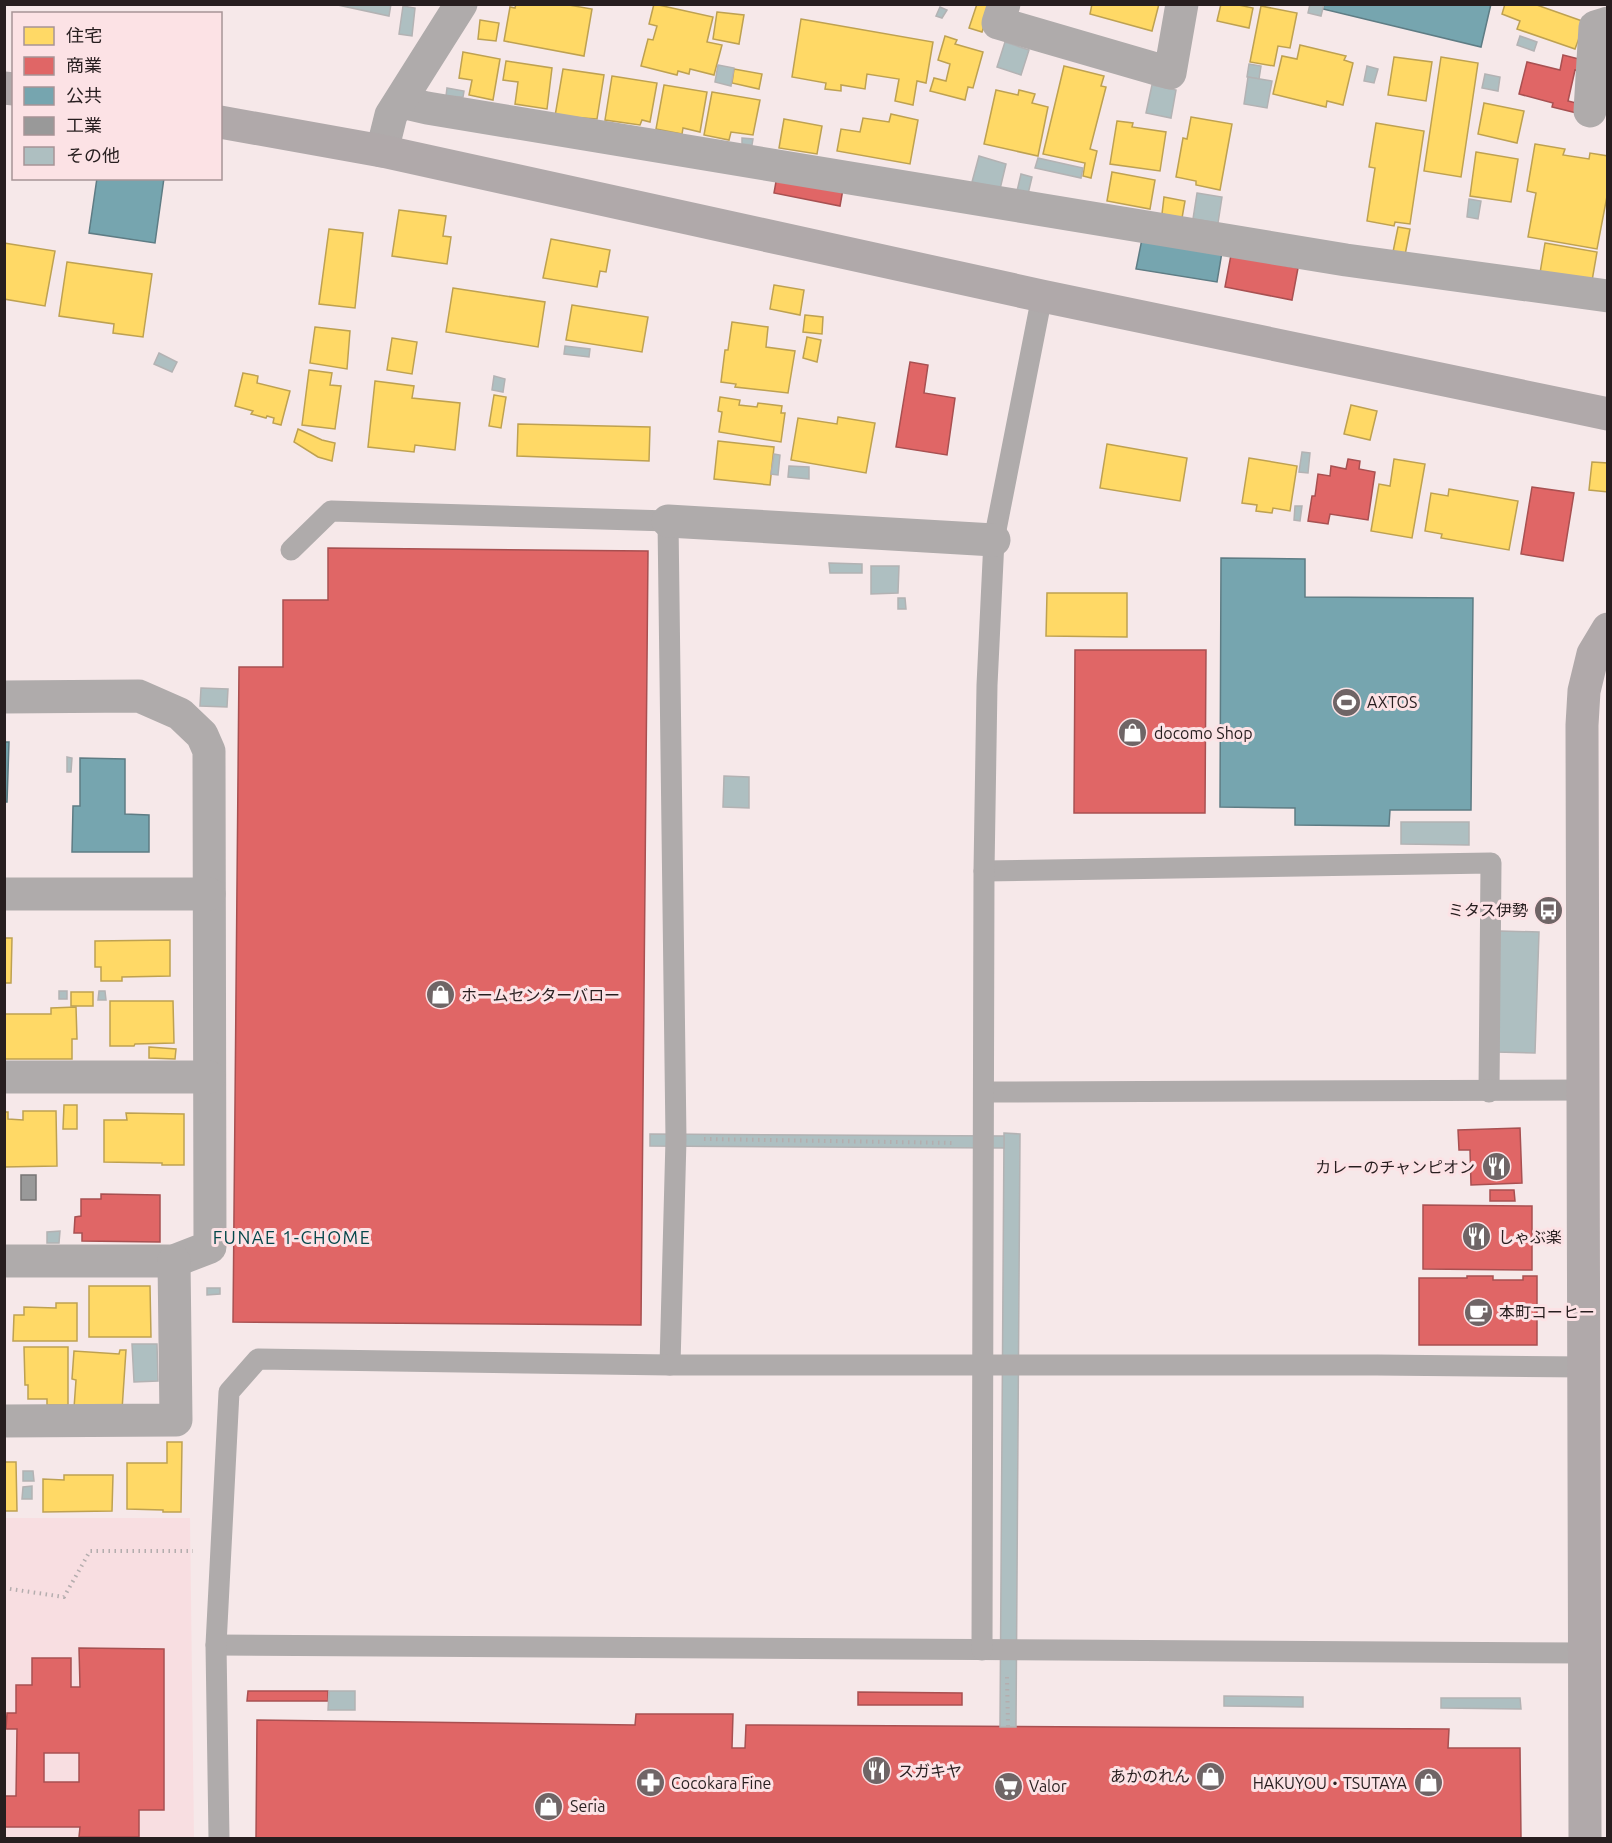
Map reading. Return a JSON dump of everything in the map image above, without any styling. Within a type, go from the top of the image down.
[{"type":"street","points":[[382,151],[391,116],[460,4]]},
{"type":"street","points":[[1004,4],[998,23],[1170,73],[1182,4]]},
{"type":"street","points":[[1590,111],[1595,27],[1608,23]]},
{"type":"street","points":[[401,102],[1346,260],[1608,296]]},
{"type":"street","points":[[222,122],[382,151],[1042,296],[1608,414]]},
{"type":"street","points":[[668,521],[994,540]]},
{"type":"street","points":[[1585,1839],[1582,725],[1584,691],[1603,647]]},
{"type":"street","points":[[4,697],[140,696],[180,714],[202,735],[209,751],[210,894],[210,1247],[174,1261],[4,1262]]},
{"type":"street","points":[[4,894],[210,894]]},
{"type":"street","points":[[4,1077],[209,1077]]},
{"type":"street","points":[[4,1421],[176,1420],[174,1261]]},
{"type":"lane","points":[[982,1650],[984,871],[987,685],[994,540],[1042,296]]},
{"type":"lane","points":[[291,550],[331,511],[668,521],[676,1139],[670,1365]]},
{"type":"lane","points":[[984,871],[1491,862],[1489,1092]]},
{"type":"lane","points":[[984,1092],[1584,1090]]},
{"type":"lane","points":[[219,1839],[216,1645],[229,1392],[258,1359],[670,1365],[1584,1367]]},
{"type":"lane","points":[[216,1645],[1586,1653]]},
{"type":"path","points":[[676,1139],[966,1143]]},
{"type":"path","points":[[4,1588],[64,1597],[90,1551],[220,1551]]},
{"type":"shaded area","points":[[4,1518],[190,1518],[194,1838],[5,1838]]},
{"type":"building: 住宅","points":[[516,4],[563,4],[592,9],[584,56],[504,41],[510,7],[515,8]]},
{"type":"building: 住宅","points":[[654,4],[713,17],[707,42],[722,45],[714,75],[690,69],[689,74],[678,71],[677,75],[641,66],[648,39],[653,40],[657,26],[649,24]]},
{"type":"building: 住宅","points":[[977,4],[991,4],[982,32],[969,28]]},
{"type":"building: 住宅","points":[[1092,4],[1159,4],[1152,31],[1090,14]]},
{"type":"building: 住宅","points":[[1221,4],[1253,8],[1249,28],[1217,21]]},
{"type":"building: 住宅","points":[[1505,4],[1534,4],[1585,22],[1575,49],[1517,29],[1520,21],[1502,14]]},
{"type":"building: 住宅","points":[[1261,6],[1297,13],[1290,48],[1278,46],[1274,66],[1250,62]]},
{"type":"building: 住宅","points":[[717,12],[744,15],[739,44],[713,39]]},
{"type":"building: 住宅","points":[[801,19],[933,42],[926,83],[917,81],[913,105],[895,101],[899,79],[867,74],[865,89],[841,85],[841,91],[825,89],[826,83],[792,77]]},
{"type":"building: 住宅","points":[[480,20],[499,23],[496,41],[478,39]]},
{"type":"building: 住宅","points":[[945,36],[957,40],[955,44],[983,52],[973,88],[968,87],[965,100],[930,91],[934,78],[946,81],[950,64],[938,60]]},
{"type":"building: 住宅","points":[[1300,45],[1346,56],[1344,60],[1353,63],[1343,105],[1327,101],[1326,107],[1273,94],[1282,56],[1297,59]]},
{"type":"building: 住宅","points":[[463,52],[500,59],[493,100],[469,95],[472,80],[459,78]]},
{"type":"building: 住宅","points":[[1394,57],[1432,62],[1426,101],[1388,95]]},
{"type":"building: 住宅","points":[[1441,57],[1478,63],[1461,177],[1424,171]]},
{"type":"building: 住宅","points":[[506,61],[552,68],[547,109],[515,104],[518,82],[503,80]]},
{"type":"building: 住宅","points":[[1064,66],[1104,76],[1101,86],[1106,87],[1090,149],[1097,151],[1091,178],[1083,176],[1085,163],[1043,154]]},
{"type":"building: 住宅","points":[[563,69],[604,75],[597,119],[555,116]]},
{"type":"building: 住宅","points":[[734,69],[762,74],[759,89],[732,83]]},
{"type":"building: 住宅","points":[[612,76],[657,83],[650,122],[642,120],[640,125],[605,120]]},
{"type":"building: 住宅","points":[[664,85],[707,92],[700,132],[683,128],[682,134],[656,129]]},
{"type":"building: 住宅","points":[[996,90],[1018,95],[1019,90],[1035,94],[1032,103],[1048,107],[1038,156],[984,144]]},
{"type":"building: 住宅","points":[[712,92],[760,100],[753,135],[731,132],[729,140],[704,135]]},
{"type":"building: 住宅","points":[[1484,103],[1524,111],[1517,143],[1478,134]]},
{"type":"building: 住宅","points":[[891,114],[918,120],[910,164],[837,151],[841,129],[860,132],[863,118],[889,122]]},
{"type":"building: 住宅","points":[[1191,117],[1232,124],[1220,190],[1196,185],[1196,181],[1176,177],[1183,138],[1187,139]]},
{"type":"building: 住宅","points":[[784,119],[822,126],[817,154],[779,148]]},
{"type":"building: 住宅","points":[[1117,121],[1133,123],[1132,127],[1166,132],[1160,171],[1110,164]]},
{"type":"building: 住宅","points":[[1376,123],[1424,131],[1410,224],[1395,222],[1394,226],[1367,221],[1375,168],[1369,167]]},
{"type":"building: 住宅","points":[[1535,144],[1565,149],[1563,155],[1589,159],[1590,153],[1608,156],[1608,191],[1597,249],[1528,237],[1536,193],[1527,191]]},
{"type":"building: 住宅","points":[[1476,152],[1518,159],[1511,202],[1470,196]]},
{"type":"building: 住宅","points":[[1112,172],[1155,180],[1150,209],[1107,201]]},
{"type":"building: 住宅","points":[[1164,197],[1185,201],[1182,218],[1162,214]]},
{"type":"building: 住宅","points":[[399,210],[446,216],[443,236],[451,237],[447,264],[392,256]]},
{"type":"building: 住宅","points":[[1398,227],[1410,229],[1405,255],[1393,252]]},
{"type":"building: 住宅","points":[[329,229],[363,233],[355,308],[319,304]]},
{"type":"building: 住宅","points":[[551,239],[610,250],[606,272],[600,271],[597,287],[543,278]]},
{"type":"building: 住宅","points":[[4,243],[55,251],[45,306],[4,299]]},
{"type":"building: 住宅","points":[[1545,243],[1597,252],[1592,281],[1540,273]]},
{"type":"building: 住宅","points":[[67,262],[152,274],[143,337],[113,333],[114,324],[59,316]]},
{"type":"building: 住宅","points":[[774,285],[804,290],[800,315],[770,309]]},
{"type":"building: 住宅","points":[[453,288],[545,302],[538,347],[446,332]]},
{"type":"building: 住宅","points":[[572,305],[648,317],[642,352],[566,340]]},
{"type":"building: 住宅","points":[[805,315],[823,317],[822,334],[803,332]]},
{"type":"building: 住宅","points":[[732,322],[768,327],[766,347],[795,351],[788,393],[735,387],[736,384],[721,382],[725,350],[728,350]]},
{"type":"building: 住宅","points":[[315,327],[350,331],[347,369],[310,363]]},
{"type":"building: 住宅","points":[[807,337],[821,340],[817,362],[803,358]]},
{"type":"building: 住宅","points":[[392,338],[417,342],[412,374],[387,370]]},
{"type":"building: 住宅","points":[[309,370],[332,373],[330,385],[341,386],[335,429],[302,425]]},
{"type":"building: 住宅","points":[[243,373],[258,376],[257,383],[290,391],[281,425],[273,423],[274,418],[251,414],[253,411],[235,406]]},
{"type":"building: 住宅","points":[[375,381],[414,386],[412,398],[460,403],[455,450],[415,445],[414,452],[368,447]]},
{"type":"building: 住宅","points":[[494,395],[506,397],[501,428],[489,426]]},
{"type":"building: 住宅","points":[[720,397],[740,400],[739,405],[757,407],[758,403],[782,406],[781,413],[785,413],[781,442],[719,432],[722,412],[718,411]]},
{"type":"building: 住宅","points":[[1351,405],[1377,411],[1370,440],[1344,434]]},
{"type":"building: 住宅","points":[[838,417],[875,423],[866,473],[791,460],[798,418],[837,424]]},
{"type":"building: 住宅","points":[[518,424],[650,427],[649,461],[517,456]]},
{"type":"building: 住宅","points":[[298,429],[335,443],[332,461],[318,457],[294,442]]},
{"type":"building: 住宅","points":[[718,441],[774,447],[770,485],[714,479]]},
{"type":"building: 住宅","points":[[1107,444],[1187,458],[1180,501],[1100,488]]},
{"type":"building: 住宅","points":[[1249,458],[1297,466],[1290,511],[1273,508],[1272,513],[1256,511],[1257,505],[1242,503]]},
{"type":"building: 住宅","points":[[1394,459],[1425,464],[1412,538],[1371,531],[1379,484],[1390,486]]},
{"type":"building: 住宅","points":[[1592,462],[1608,463],[1608,492],[1589,490]]},
{"type":"building: 住宅","points":[[1449,489],[1518,501],[1509,550],[1441,538],[1442,534],[1425,531],[1431,493],[1448,496]]},
{"type":"building: 住宅","points":[[1047,593],[1127,593],[1127,637],[1046,636]]},
{"type":"building: 住宅","points":[[4,938],[12,938],[11,983],[4,983]]},
{"type":"building: 住宅","points":[[170,940],[170,976],[122,977],[122,981],[101,981],[101,967],[95,967],[95,941]]},
{"type":"building: 住宅","points":[[71,992],[93,992],[93,1006],[71,1006]]},
{"type":"building: 住宅","points":[[110,1001],[173,1001],[174,1043],[110,1046]]},
{"type":"building: 住宅","points":[[76,1007],[77,1039],[72,1039],[72,1059],[4,1059],[4,1014],[51,1014],[51,1008]]},
{"type":"building: 住宅","points":[[149,1047],[176,1049],[175,1059],[149,1058]]},
{"type":"building: 住宅","points":[[64,1105],[77,1105],[77,1129],[63,1129]]},
{"type":"building: 住宅","points":[[23,1111],[56,1111],[57,1166],[4,1167],[4,1112],[8,1112],[8,1119],[23,1120]]},
{"type":"building: 住宅","points":[[126,1113],[184,1114],[184,1165],[104,1162],[104,1120],[127,1120]]},
{"type":"building: 住宅","points":[[89,1286],[150,1286],[151,1337],[89,1337]]},
{"type":"building: 住宅","points":[[56,1303],[77,1303],[77,1341],[13,1341],[14,1315],[24,1315],[24,1307],[56,1308]]},
{"type":"building: 住宅","points":[[24,1347],[68,1347],[68,1405],[47,1405],[47,1399],[28,1399],[28,1385],[25,1385]]},
{"type":"building: 住宅","points":[[120,1350],[126,1350],[122,1410],[74,1408],[76,1380],[72,1379],[74,1351],[119,1354]]},
{"type":"building: 住宅","points":[[167,1442],[182,1442],[181,1512],[127,1509],[127,1463],[167,1463]]},
{"type":"building: 住宅","points":[[4,1462],[16,1462],[17,1511],[4,1511]]},
{"type":"building: 住宅","points":[[64,1475],[113,1475],[112,1511],[43,1512],[43,1479],[64,1480]]},
{"type":"building: 商業","points":[[1563,55],[1587,61],[1585,72],[1575,70],[1568,101],[1584,105],[1581,114],[1552,107],[1553,103],[1519,94],[1527,62],[1560,70]]},
{"type":"building: 商業","points":[[777,176],[843,189],[840,206],[774,193]]},
{"type":"building: 商業","points":[[1231,255],[1298,268],[1292,300],[1225,287]]},
{"type":"building: 商業","points":[[910,362],[928,365],[924,393],[955,398],[947,455],[896,447]]},
{"type":"building: 商業","points":[[1348,459],[1360,461],[1359,469],[1375,472],[1368,520],[1330,514],[1328,524],[1308,521],[1318,474],[1330,476],[1331,466],[1346,469]]},
{"type":"building: 商業","points":[[1532,487],[1574,493],[1563,561],[1521,554]]},
{"type":"building: 商業","name":"ホームセンターバロー","points":[[328,548],[648,551],[641,1325],[233,1322],[239,667],[283,667],[283,600],[328,600]]},
{"type":"building: 商業","points":[[1075,650],[1206,650],[1205,813],[1074,813]]},
{"type":"building: 商業","name":"カレーのチャンピオン","points":[[1520,1128],[1522,1183],[1471,1185],[1470,1150],[1459,1150],[1458,1130]]},
{"type":"building: 商業","points":[[1490,1190],[1514,1190],[1515,1201],[1490,1201]]},
{"type":"building: 商業","points":[[101,1194],[160,1195],[160,1242],[82,1241],[82,1233],[74,1233],[75,1217],[81,1216],[81,1199],[101,1199]]},
{"type":"building: 商業","name":"しゃぶ楽","points":[[1423,1205],[1532,1206],[1532,1270],[1423,1269]]},
{"type":"building: 商業","name":"本町コーヒー","points":[[1467,1276],[1493,1276],[1493,1280],[1523,1280],[1523,1276],[1537,1276],[1537,1345],[1419,1345],[1419,1278],[1467,1278]]},
{"type":"building: 商業","points":[[79,1648],[164,1649],[164,1810],[139,1810],[139,1837],[79,1837],[80,1827],[4,1827],[4,1796],[16,1796],[17,1729],[6,1729],[7,1713],[16,1713],[16,1685],[32,1685],[32,1658],[71,1658],[71,1687],[80,1687]],"holes":[[[44,1753],[79,1753],[79,1782],[44,1782]]]},
{"type":"building: 商業","points":[[248,1691],[328,1691],[328,1701],[247,1701]]},
{"type":"building: 商業","points":[[858,1692],[962,1693],[962,1705],[858,1705]]},
{"type":"building: 商業","points":[[636,1714],[733,1714],[732,1748],[745,1748],[746,1725],[1449,1729],[1448,1748],[1520,1748],[1521,1838],[256,1838],[257,1720],[635,1725]]},
{"type":"building: 公共","points":[[1324,4],[1491,4],[1481,47],[1323,9]]},
{"type":"building: 公共","points":[[97,180],[164,180],[155,243],[89,233]]},
{"type":"building: 公共","points":[[1142,239],[1222,252],[1217,282],[1136,269]]},
{"type":"building: 公共","name":"AXTOS","points":[[1221,558],[1305,559],[1305,597],[1473,598],[1471,810],[1390,810],[1389,826],[1295,825],[1295,808],[1220,807]]},
{"type":"building: 公共","points":[[4,742],[9,742],[7,802],[4,802]]},
{"type":"building: 公共","points":[[80,758],[125,759],[125,814],[149,815],[149,852],[72,852],[73,806],[80,806]]},
{"type":"building: 工業","points":[[21,1175],[36,1175],[36,1200],[21,1200]]},
{"type":"building: その他","points":[[333,4],[391,4],[389,16]]},
{"type":"building: その他","points":[[1310,4],[1324,4],[1321,16],[1308,13]]},
{"type":"building: その他","points":[[403,6],[415,8],[412,36],[399,34]]},
{"type":"building: その他","points":[[940,7],[947,10],[942,18],[936,16]]},
{"type":"building: その他","points":[[1520,36],[1537,42],[1534,51],[1517,45]]},
{"type":"building: その他","points":[[1005,42],[1029,50],[1021,75],[997,67]]},
{"type":"building: その他","points":[[1249,64],[1261,66],[1259,79],[1247,77]]},
{"type":"building: その他","points":[[718,65],[734,68],[731,86],[715,82]]},
{"type":"building: その他","points":[[1367,66],[1378,69],[1374,83],[1364,81]]},
{"type":"building: その他","points":[[1485,74],[1500,77],[1498,91],[1482,88]]},
{"type":"building: その他","points":[[1248,77],[1272,81],[1267,108],[1244,104]]},
{"type":"building: その他","points":[[1152,85],[1176,90],[1171,118],[1146,113]]},
{"type":"building: その他","points":[[447,88],[464,91],[463,97],[446,96]]},
{"type":"building: その他","points":[[742,138],[753,139],[752,145],[742,144]]},
{"type":"building: その他","points":[[979,156],[1006,164],[1000,189],[972,182]]},
{"type":"building: その他","points":[[1038,158],[1083,168],[1081,178],[1035,168]]},
{"type":"building: その他","points":[[1021,174],[1032,177],[1028,194],[1017,191]]},
{"type":"building: その他","points":[[1197,193],[1222,197],[1218,223],[1193,219]]},
{"type":"building: その他","points":[[1469,199],[1481,201],[1478,219],[1467,217]]},
{"type":"building: その他","points":[[565,346],[590,349],[589,357],[564,354]]},
{"type":"building: その他","points":[[159,353],[177,362],[172,372],[154,364]]},
{"type":"building: その他","points":[[494,376],[505,379],[503,392],[492,390]]},
{"type":"building: その他","points":[[1302,452],[1310,453],[1308,473],[1299,472]]},
{"type":"building: その他","points":[[774,454],[780,455],[778,475],[771,474]]},
{"type":"building: その他","points":[[789,466],[809,467],[809,479],[788,477]]},
{"type":"building: その他","points":[[1295,506],[1302,506],[1300,521],[1294,520]]},
{"type":"building: その他","points":[[829,563],[862,564],[862,573],[830,573]]},
{"type":"building: その他","points":[[871,566],[899,566],[898,593],[871,594]]},
{"type":"building: その他","points":[[898,598],[905,598],[906,609],[898,609]]},
{"type":"building: その他","points":[[201,688],[228,689],[227,707],[200,706]]},
{"type":"building: その他","points":[[67,757],[72,758],[71,772],[67,772]]},
{"type":"building: その他","points":[[724,776],[749,777],[749,808],[723,807]]},
{"type":"building: その他","points":[[1401,822],[1469,822],[1469,845],[1401,844]]},
{"type":"building: その他","points":[[1500,931],[1539,932],[1535,1053],[1496,1052]]},
{"type":"building: その他","points":[[59,991],[67,991],[67,999],[59,999]]},
{"type":"building: その他","points":[[99,991],[105,991],[106,1000],[98,1000]]},
{"type":"building: その他","points":[[1004,1133],[1020,1134],[1016,1727],[1000,1727]]},
{"type":"building: その他","points":[[650,1134],[1004,1136],[1004,1148],[650,1146]]},
{"type":"building: その他","points":[[60,1231],[59,1243],[47,1243],[47,1232]]},
{"type":"building: その他","points":[[207,1288],[220,1288],[220,1294],[207,1295]]},
{"type":"building: その他","points":[[132,1344],[157,1344],[158,1381],[134,1382]]},
{"type":"building: その他","points":[[23,1471],[33,1471],[34,1481],[23,1481]]},
{"type":"building: その他","points":[[32,1486],[32,1499],[22,1499],[23,1487]]},
{"type":"building: その他","points":[[329,1691],[355,1691],[355,1710],[328,1710]]},
{"type":"building: その他","points":[[1224,1696],[1303,1697],[1303,1707],[1224,1706]]},
{"type":"building: その他","points":[[1441,1698],[1520,1698],[1521,1709],[1441,1708]]},
{"type":"place","name":"AXTOS","points":[[1346,702]]},
{"type":"place","name":"docomo Shop","points":[[1133,733]]},
{"type":"place","name":"ミタス伊勢","points":[[1549,910]]},
{"type":"place","name":"ホームセンターバロー","points":[[440,995]]},
{"type":"place","name":"カレーのチャンピオン","points":[[1496,1167]]},
{"type":"place","name":"しゃぶ楽","points":[[1477,1237]]},
{"type":"place","name":"本町コーヒー","points":[[1478,1312]]},
{"type":"place","name":"スガキヤ","points":[[877,1771]]},
{"type":"place","name":"あかのれん","points":[[1211,1776]]},
{"type":"place","name":"Cocokara Fine","points":[[650,1783]]},
{"type":"place","name":"HAKUYOU・TSUTAYA","points":[[1428,1783]]},
{"type":"place","name":"Valor","points":[[1008,1786]]},
{"type":"place","name":"Seria","points":[[549,1806]]},
{"type":"district","name":"FUNAE 1-CHOME","points":[[292,1237]]}]
